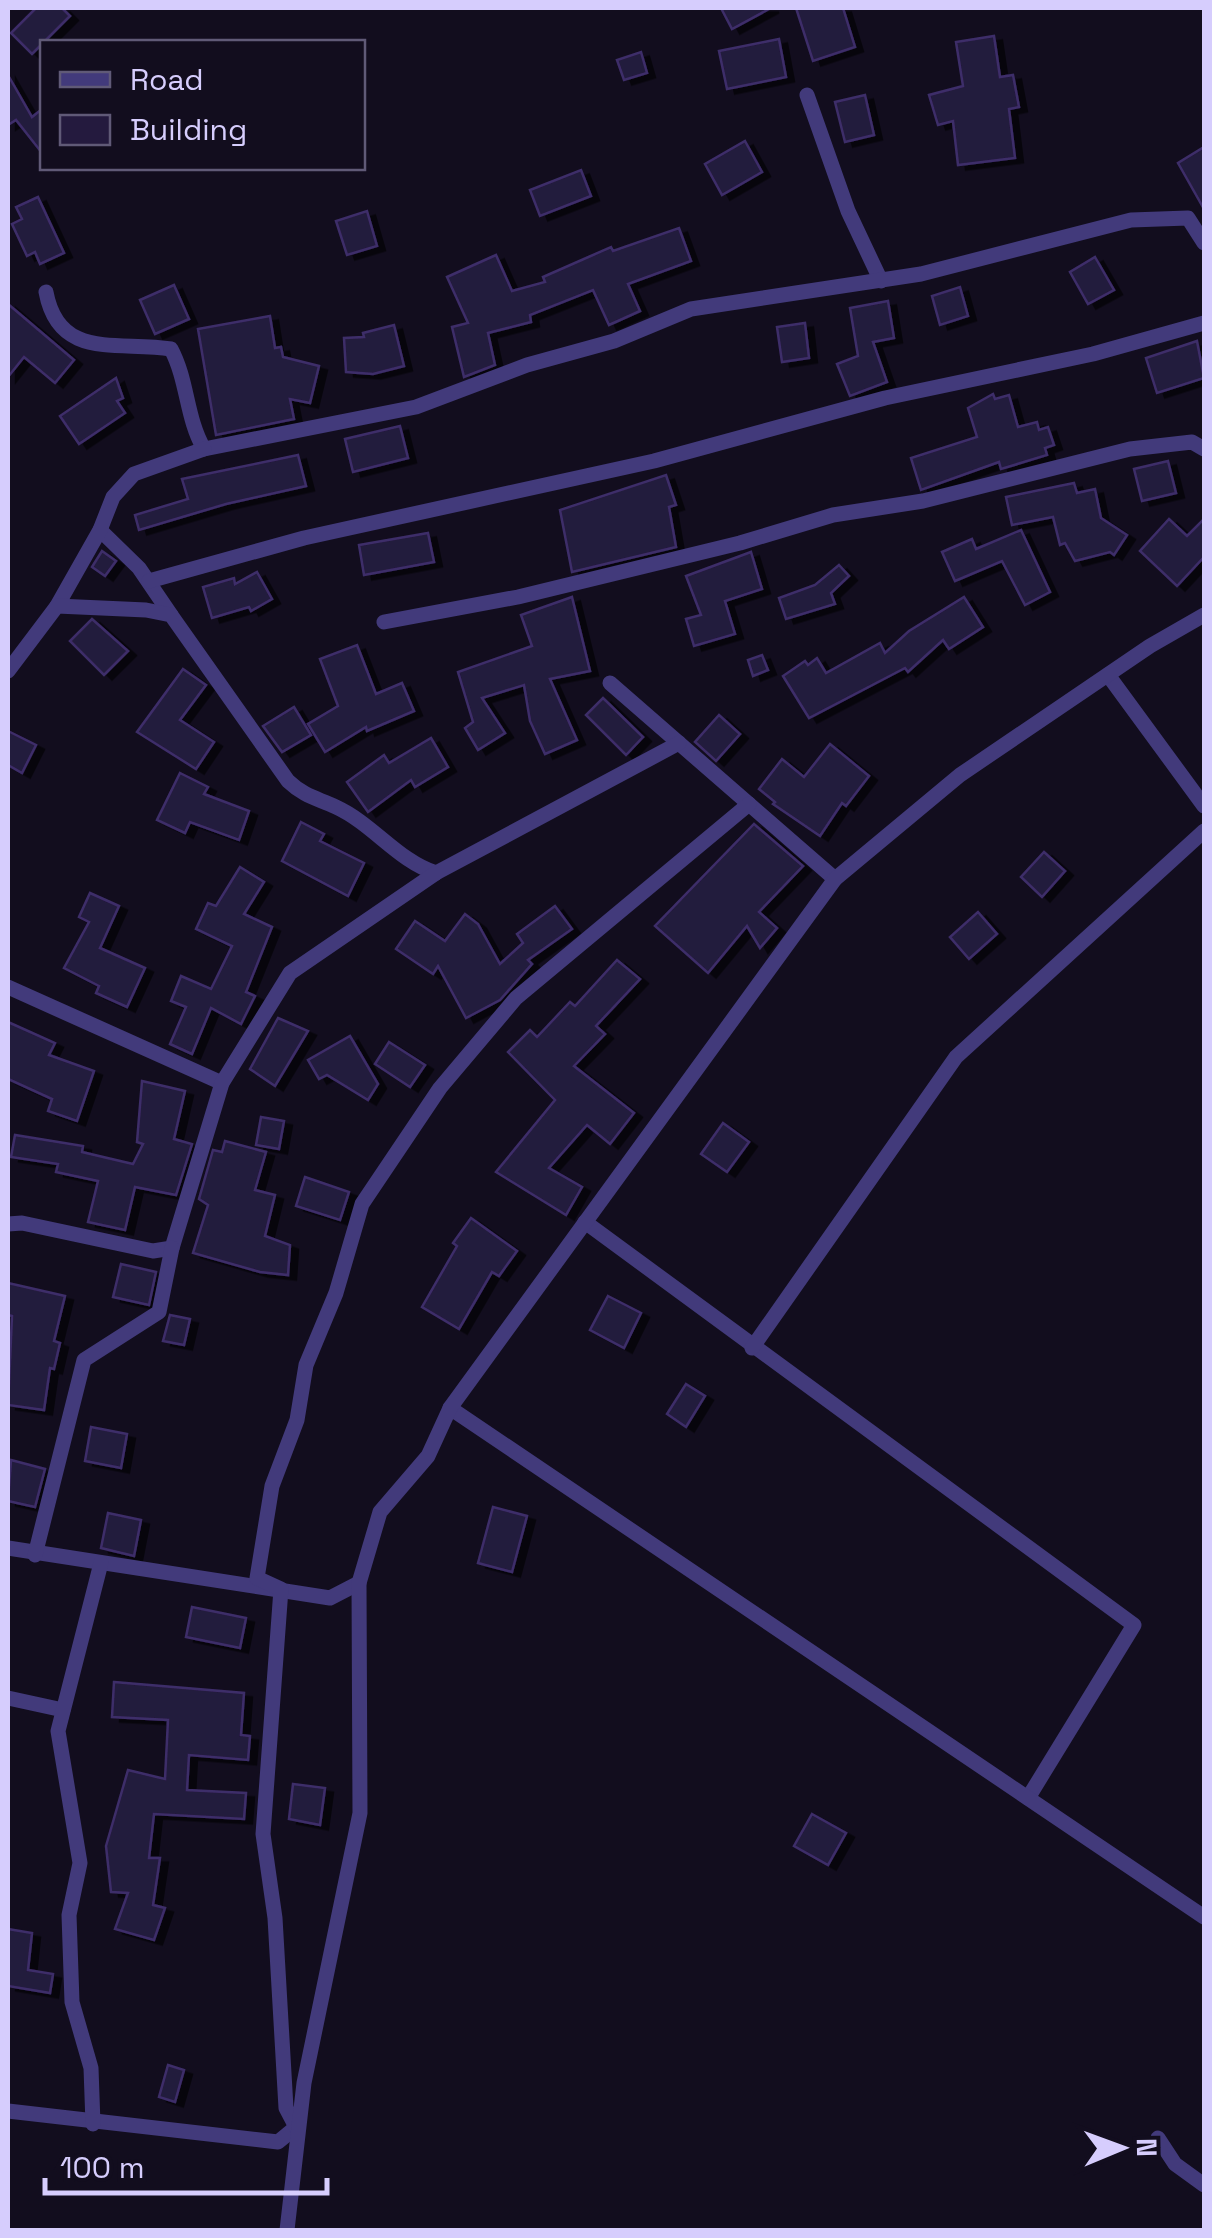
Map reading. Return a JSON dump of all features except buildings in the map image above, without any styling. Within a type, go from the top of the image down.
[{"type":"street","points":[[807,95],[848,211],[882,281]]},
{"type":"street","points":[[8,671],[57,606],[100,530],[112,498],[134,474],[204,449],[416,407],[527,365],[614,341],[691,310],[882,281],[1041,247],[1130,220],[1188,218],[1199,222],[1204,244]]},
{"type":"street","points":[[46,292],[50,310],[69,333],[96,346],[172,349],[194,431],[204,449]]},
{"type":"street","points":[[149,581],[304,538],[654,461],[885,398],[1092,354],[1204,322]]},
{"type":"street","points":[[384,622],[518,596],[740,543],[833,514],[922,500],[1130,450],[1192,442],[1204,449]]},
{"type":"street","points":[[100,530],[149,581],[288,782],[307,799],[336,807],[420,868],[436,874]]},
{"type":"street","points":[[57,606],[146,610],[171,616]]},
{"type":"street","points":[[287,2230],[296,2127],[360,1813],[360,1582],[380,1512],[428,1456],[450,1408],[835,879],[960,775],[1204,616]]},
{"type":"street","points":[[1108,675],[1204,806]]},
{"type":"street","points":[[610,683],[835,879]]},
{"type":"street","points":[[35,1554],[84,1360],[159,1312],[172,1248],[222,1083],[290,973],[436,874],[679,743]]},
{"type":"street","points":[[280,1589],[257,1578],[272,1486],[297,1420],[306,1365],[336,1293],[362,1204],[440,1088],[516,998],[749,804]]},
{"type":"street","points":[[752,1348],[956,1057],[1204,831]]},
{"type":"street","points":[[8,986],[222,1083]]},
{"type":"street","points":[[585,1222],[1134,1625],[1028,1798]]},
{"type":"street","points":[[8,1224],[22,1223],[153,1250],[172,1248]]},
{"type":"street","points":[[450,1408],[1204,1917]]},
{"type":"street","points":[[8,1548],[330,1598],[360,1582]]},
{"type":"street","points":[[93,2124],[91,2068],[72,2002],[69,1915],[80,1863],[58,1731],[101,1564]]},
{"type":"street","points":[[280,1589],[262,1834],[275,1918],[286,2108],[296,2127]]},
{"type":"street","points":[[8,1698],[63,1710]]},
{"type":"street","points":[[8,2111],[93,2124],[278,2142],[296,2127]]},
{"type":"street","points":[[1158,2138],[1174,2164],[1204,2185]]}]
